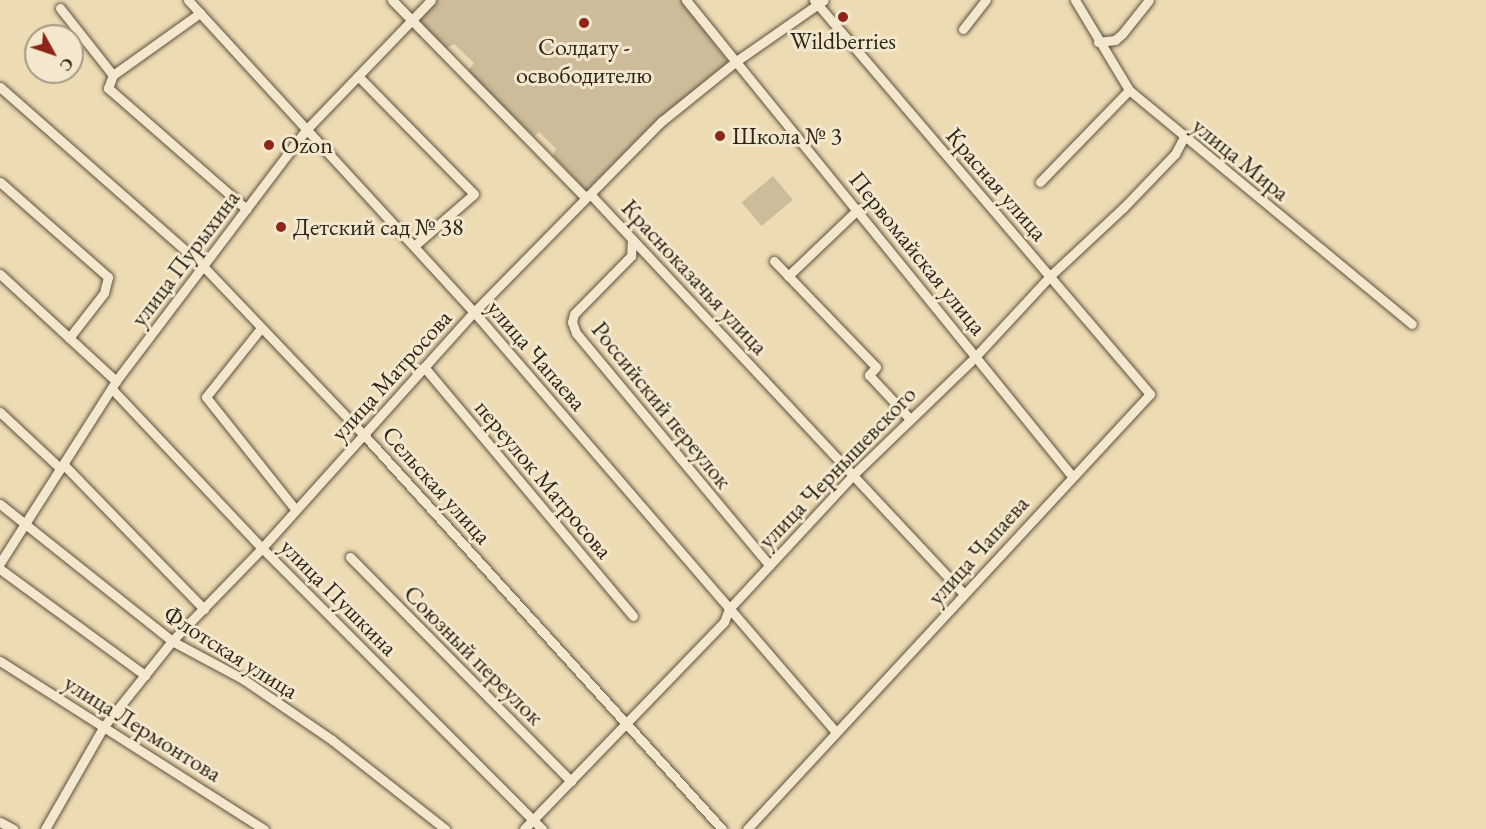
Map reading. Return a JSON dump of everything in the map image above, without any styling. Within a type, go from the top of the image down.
[{"type":"street","name":"улица Чапаева","points":[[188,0],[474,312],[835,731]]},
{"type":"street","name":"Красноказачья улица","points":[[392,0],[584,196],[591,195],[963,593]]},
{"type":"street","name":"улица Пурыхина","points":[[0,563],[114,385],[306,130],[431,0]]},
{"type":"street","name":"Первомайская улица","points":[[686,0],[858,209],[1072,476]]},
{"type":"street","points":[[963,29],[986,0]]},
{"type":"street","name":"улица Мира","points":[[1075,0],[1098,42],[1129,90],[1412,324]]},
{"type":"street","points":[[1098,42],[1115,40],[1149,0]]},
{"type":"street","name":"улица Матросова","points":[[45,829],[104,726],[172,641],[262,548],[474,312],[584,196],[663,121],[735,62],[819,2]]},
{"type":"street","name":"Красная улица","points":[[819,2],[1150,394]]},
{"type":"street","points":[[60,8],[113,75]]},
{"type":"street","points":[[200,13],[113,75],[108,88],[246,209]]},
{"type":"street","points":[[358,76],[474,194],[414,246]]},
{"type":"street","name":"Сельская улица","points":[[0,87],[203,266],[364,435],[722,829]]},
{"type":"street","points":[[1040,182],[1129,90]]},
{"type":"street","name":"улица Чернышевского","points":[[524,829],[724,622],[729,609],[854,474],[976,356],[1050,276],[1123,208],[1175,154],[1184,137]]},
{"type":"street","points":[[0,182],[108,277],[104,293],[69,338]]},
{"type":"street","points":[[788,276],[858,209]]},
{"type":"street","name":"Российский переулок","points":[[633,239],[631,256],[574,314],[572,322],[576,333],[769,566]]},
{"type":"street","points":[[774,261],[876,367],[869,375],[910,419]]},
{"type":"street","name":"улица Пушкина","points":[[0,274],[69,338],[262,548],[542,829]]},
{"type":"street","points":[[261,328],[206,397],[296,510]]},
{"type":"street","name":"переулок Матросова","points":[[424,367],[633,616]]},
{"type":"street","name":"улица Чапаева","points":[[747,829],[835,731],[1150,394]]},
{"type":"street","points":[[0,412],[63,467],[204,609]]},
{"type":"street","name":"Флотская улица","points":[[0,504],[172,641],[243,679],[332,740],[445,829]]},
{"type":"street","name":"Союзный переулок","points":[[350,557],[571,781]]},
{"type":"street","points":[[0,568],[145,675]]},
{"type":"street","name":"улица Лермонтова","points":[[0,661],[264,829]]},
{"type":"street","points":[[0,822],[13,829]]},
{"type":"shaded area","points":[[437,0],[682,0],[728,62],[649,127],[586,191],[553,155],[556,149],[539,132],[534,136],[467,72],[474,63],[454,44],[445,49],[417,21]]},
{"type":"shaded area","points":[[773,176],[793,200],[762,226],[742,202]]},
{"type":"place","name":"Wildberries","points":[[843,17]]},
{"type":"place","name":"Солдату - освободителю","points":[[584,23]]},
{"type":"place","name":"Школа № 3","points":[[720,136]]},
{"type":"place","name":"Ozon","points":[[269,145]]},
{"type":"place","name":"Детский сад № 38","points":[[281,227]]}]
